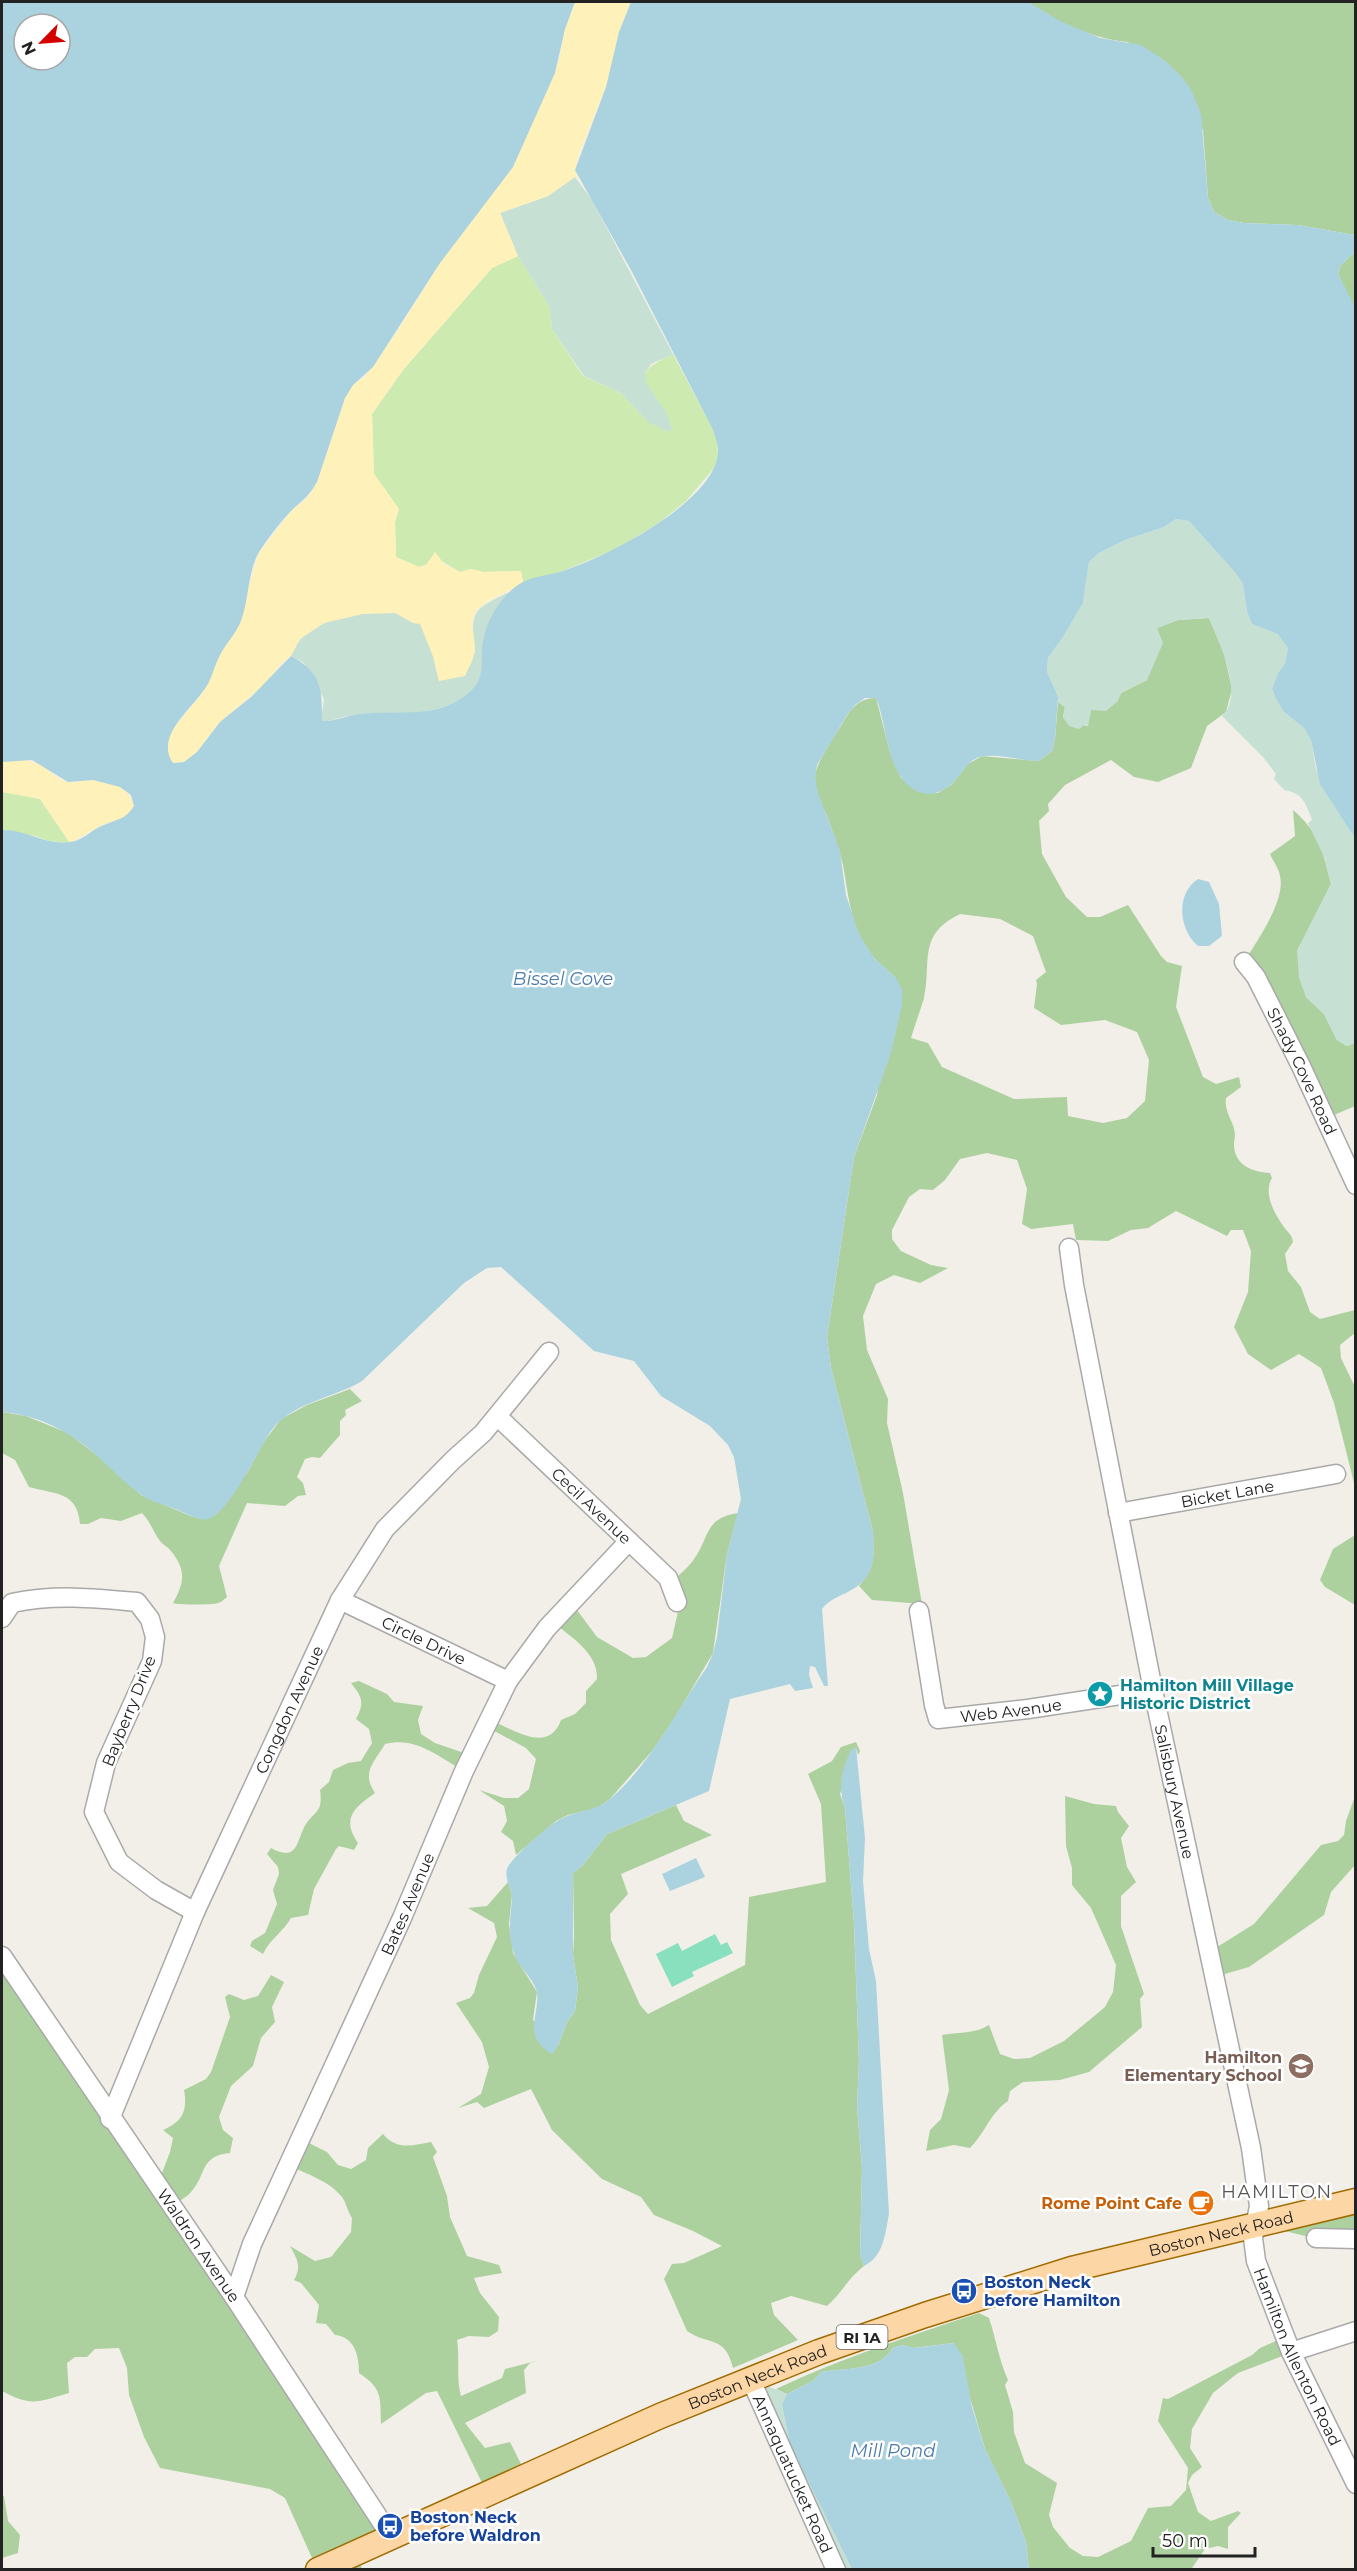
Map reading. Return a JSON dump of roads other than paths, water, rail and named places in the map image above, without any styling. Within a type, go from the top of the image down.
[{"type":"main road","name":"Boston Neck Road","points":[[318,2570],[660,2416],[750,2378],[914,2319],[1072,2269],[1356,2201]]},
{"type":"street","name":"Shady Cove Road","points":[[1244,962],[1256,976],[1356,1185]]},
{"type":"street","name":"Salisbury Avenue","points":[[1069,1248],[1074,1285],[1118,1513],[1251,2148],[1259,2206],[1254,2227]]},
{"type":"street","name":"Congdon Avenue","points":[[110,2119],[195,1912],[340,1600],[385,1529],[498,1416],[549,1352]]},
{"type":"street","name":"Cecil Avenue","points":[[498,1416],[668,1578],[677,1602]]},
{"type":"street","name":"Bicket Lane","points":[[1118,1513],[1336,1474]]},
{"type":"street","name":"Bates Avenue","points":[[234,2297],[252,2244],[402,1918],[464,1771],[508,1681],[548,1628],[629,1541]]},
{"type":"street","name":"Bayberry Drive","points":[[2,1618],[12,1603],[36,1598],[136,1602],[150,1619],[155,1637],[152,1661],[106,1763],[94,1812],[119,1862],[156,1890],[195,1912]]},
{"type":"street","name":"Circle Drive","points":[[340,1600],[508,1681]]},
{"type":"street","name":"Web Avenue","points":[[919,1611],[938,1719],[1028,1709],[1154,1690]]},
{"type":"street","name":"Waldron Avenue","points":[[2,1956],[110,2119],[234,2297],[392,2538]]},
{"type":"street","name":"Hamilton Allenton Road","points":[[1254,2227],[1256,2261],[1291,2352],[1356,2484]]},
{"type":"street","points":[[1316,2238],[1356,2239]]},
{"type":"street","points":[[1291,2352],[1356,2331]]},
{"type":"street","name":"Annaquatucket Road","points":[[750,2378],[836,2570]]},
{"type":"water","name":"Bissel Cove","points":[[2,2],[575,2],[565,29],[555,73],[513,167],[440,263],[373,367],[353,385],[345,398],[317,482],[307,496],[282,521],[255,559],[240,623],[221,653],[209,682],[172,731],[168,741],[168,752],[173,763],[184,762],[197,752],[220,722],[251,697],[291,656],[309,669],[318,683],[322,700],[322,721],[361,714],[424,711],[448,706],[469,692],[480,678],[482,646],[486,628],[498,605],[516,586],[528,580],[582,564],[628,542],[675,511],[709,477],[718,455],[712,428],[631,270],[575,170],[606,87],[619,32],[631,2],[1028,2],[1062,22],[1100,38],[1141,45],[1164,60],[1180,75],[1191,89],[1201,114],[1208,198],[1214,212],[1228,220],[1244,223],[1298,225],[1355,235],[1355,252],[1341,265],[1338,274],[1356,309],[1355,838],[1320,784],[1311,740],[1304,728],[1284,712],[1272,689],[1285,663],[1288,648],[1278,634],[1252,624],[1247,612],[1243,584],[1235,572],[1189,521],[1176,519],[1164,527],[1125,540],[1099,553],[1089,562],[1083,603],[1048,658],[1047,672],[1058,697],[1055,739],[1052,751],[1039,761],[998,756],[978,757],[949,786],[931,794],[919,792],[908,785],[894,764],[876,698],[865,698],[847,715],[817,765],[815,778],[818,793],[840,851],[846,895],[859,934],[874,958],[896,978],[902,989],[902,1005],[891,1053],[854,1157],[827,1337],[831,1368],[873,1532],[873,1561],[863,1582],[830,1601],[822,1609],[828,1686],[824,1686],[815,1667],[810,1666],[809,1675],[813,1688],[795,1691],[790,1684],[730,1699],[709,1791],[607,1834],[582,1866],[573,1873],[573,1955],[578,1987],[575,2011],[567,2022],[558,2046],[552,2054],[542,2047],[537,2039],[534,2031],[536,1989],[516,1959],[512,1948],[510,1927],[512,1896],[507,1869],[522,1850],[554,1823],[604,1803],[625,1785],[651,1753],[707,1667],[717,1637],[727,1554],[741,1499],[734,1457],[728,1445],[710,1426],[661,1396],[634,1361],[594,1351],[501,1267],[487,1268],[464,1283],[362,1381],[301,1407],[280,1421],[271,1431],[234,1494],[216,1515],[208,1519],[195,1517],[145,1497],[76,1439],[59,1429],[19,1414],[2,1412],[2,830],[11,830],[53,842],[75,841],[125,816],[134,806],[131,795],[120,787],[93,780],[68,782],[32,760],[2,762]]},
{"type":"water","points":[[1198,879],[1209,882],[1219,904],[1222,936],[1209,946],[1198,946],[1192,939],[1187,931],[1182,912],[1186,894]]},
{"type":"water","points":[[856,1747],[865,1838],[863,1881],[869,1949],[876,1981],[889,2214],[880,2250],[871,2262],[864,2266],[860,2255],[862,2168],[857,2106],[859,2061],[854,1923],[845,1808],[841,1792],[843,1771],[851,1750]]},
{"type":"water","points":[[696,1858],[705,1877],[670,1891],[662,1874]]},
{"type":"water","name":"Mill Pond","points":[[954,2343],[963,2357],[972,2407],[985,2449],[1011,2502],[1026,2542],[1029,2569],[852,2569],[790,2445],[782,2405],[787,2394],[813,2381],[821,2372],[871,2365],[887,2355],[893,2348],[902,2345],[914,2348]]},
{"type":"place","name":"Hamilton Mill Village Historic District","points":[[1100,1694]]},
{"type":"place","name":"Hamilton Elementary School","points":[[1301,2066]]},
{"type":"place","name":"Rome Point Cafe","points":[[1201,2203]]},
{"type":"place","name":"Boston Neck before Hamilton","points":[[964,2291]]},
{"type":"place","name":"Boston Neck before Waldron","points":[[390,2526]]},
{"type":"district","name":"HAMILTON","points":[[1277,2192]]}]
